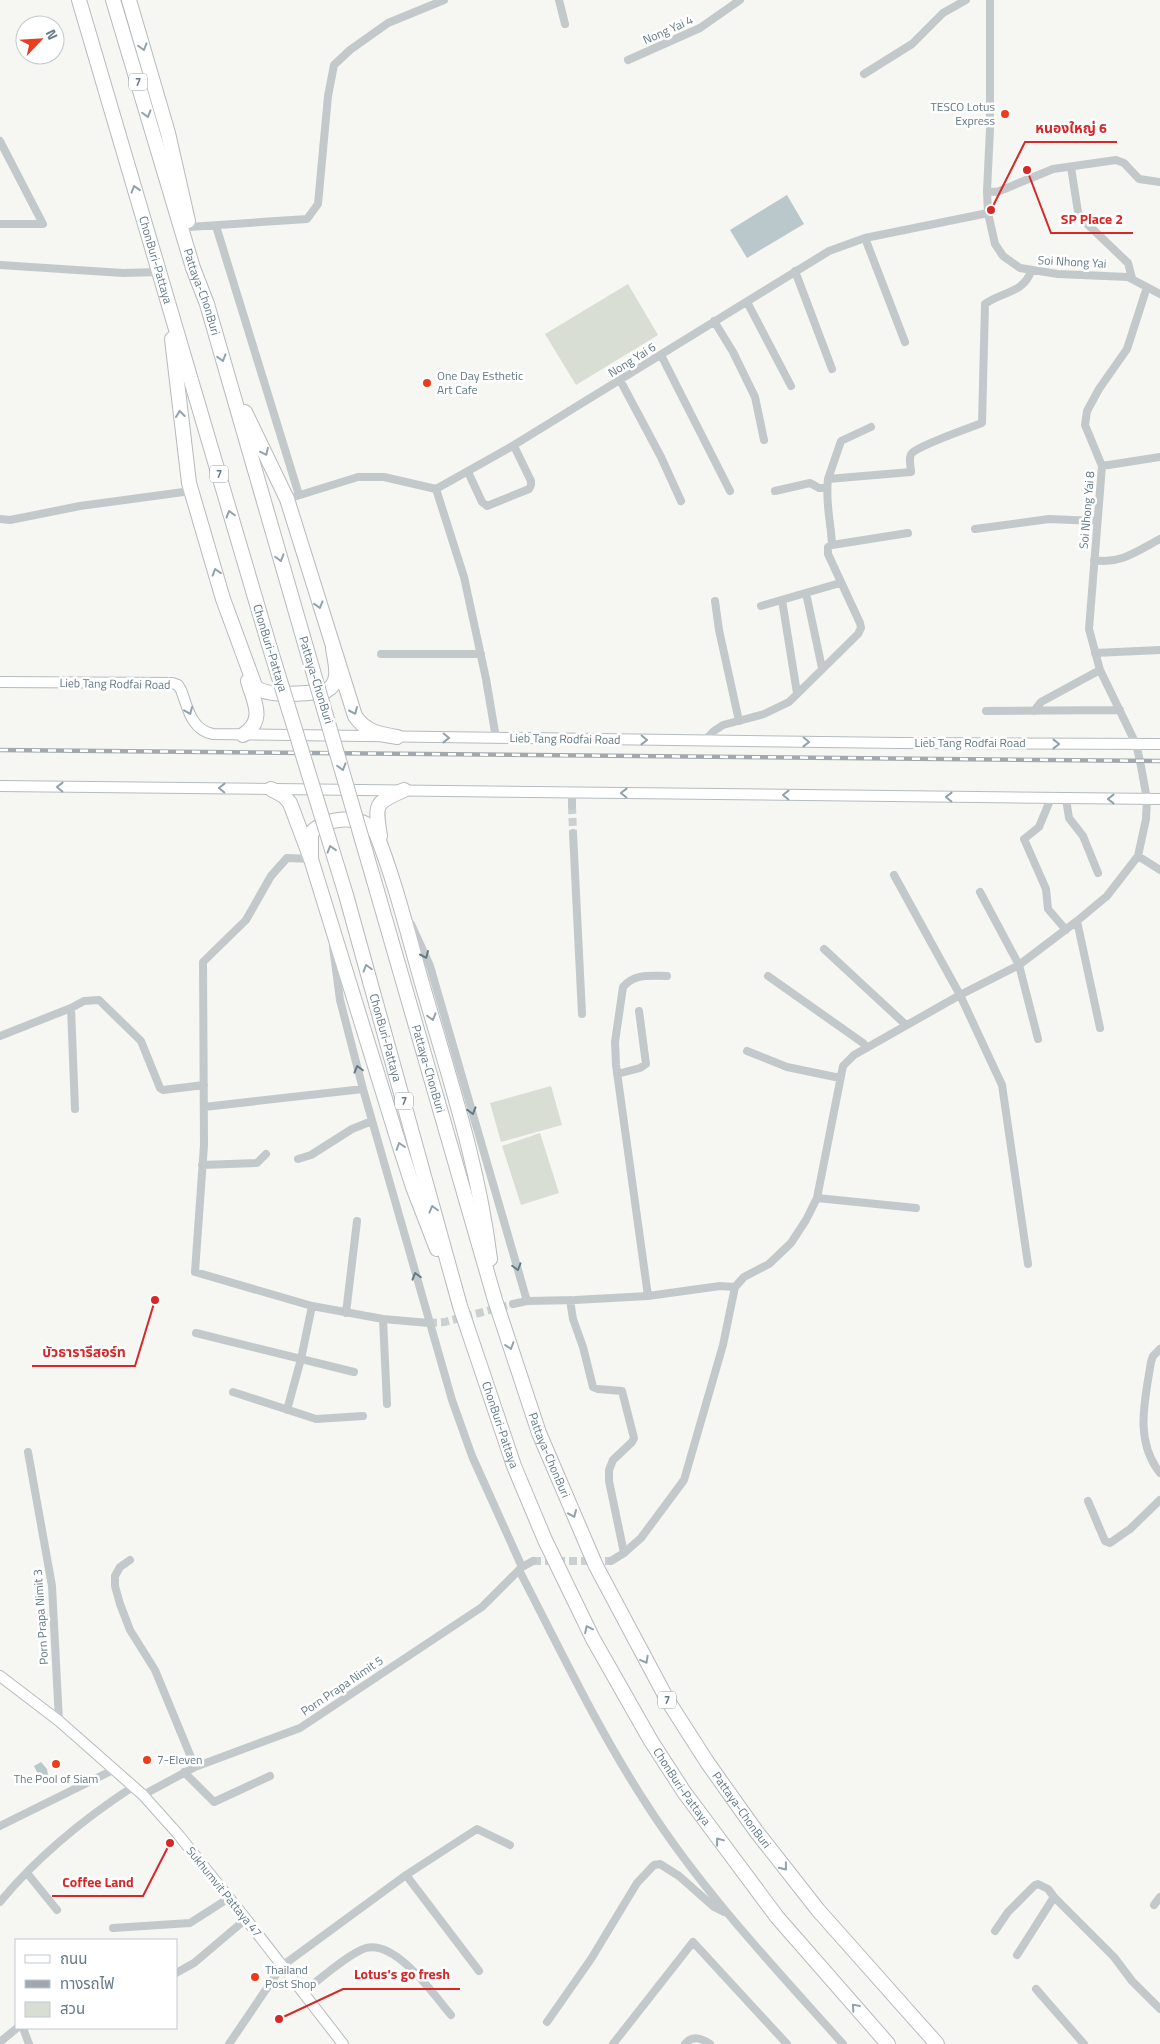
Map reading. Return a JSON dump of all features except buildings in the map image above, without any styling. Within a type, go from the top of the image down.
[{"type":"highway","name":"ChonBuri-Pattaya","points":[[79,0],[269,645],[346,895],[460,1306],[514,1466],[545,1540],[593,1639],[651,1741],[717,1839],[777,1917],[888,2044]]},
{"type":"highway","name":"Pattaya-ChonBuri","points":[[113,0],[193,268],[207,304],[495,1300],[539,1433],[596,1566],[668,1701],[706,1762],[761,1838],[818,1910],[937,2044]]},
{"type":"highway","points":[[129,0],[168,133],[207,304]]},
{"type":"highway","points":[[168,303],[191,491],[257,713],[256,722],[251,730],[243,735]]},
{"type":"highway","points":[[228,377],[293,497],[333,648],[352,709],[360,722],[374,733],[398,737]]},
{"type":"highway","points":[[224,599],[253,681],[258,689],[280,693],[315,693],[331,688],[336,678],[333,648]]},
{"type":"highway","points":[[271,789],[284,796],[290,803],[311,859],[413,1187],[460,1306]]},
{"type":"highway","points":[[382,848],[377,808],[383,800],[404,790]]},
{"type":"highway","points":[[311,859],[310,833],[322,824],[334,820],[362,821],[368,824],[376,833],[382,848],[472,1158],[486,1223],[495,1300]]},
{"type":"street","points":[[189,227],[307,219],[318,204],[328,96],[334,65],[350,50],[388,23],[444,0]]},
{"type":"street","points":[[559,0],[565,24]]},
{"type":"street","name":"Nong Yai 4","points":[[628,60],[700,28],[740,0]]},
{"type":"street","points":[[864,74],[912,44],[943,13],[966,0]]},
{"type":"street","name":"Soi Nhong Yai","points":[[990,0],[990,129],[987,191],[988,214],[995,244],[1003,256],[1020,268],[1032,271],[1118,275],[1132,278],[1160,294]]},
{"type":"street","points":[[0,141],[43,224],[0,224]]},
{"type":"street","points":[[987,191],[997,192],[1053,168],[1116,160],[1124,163],[1139,179],[1160,182]]},
{"type":"street","points":[[1071,167],[1078,212],[1081,218],[1128,263],[1132,278]]},
{"type":"street","name":"Nong Yai 6","points":[[436,489],[514,446],[829,250],[866,238],[988,214]]},
{"type":"street","points":[[216,226],[293,497],[358,477],[384,477],[436,489],[464,577],[481,654],[496,738]]},
{"type":"street","points":[[866,238],[905,342]]},
{"type":"street","points":[[0,265],[122,273],[160,272]]},
{"type":"street","points":[[795,271],[832,369]]},
{"type":"street","points":[[828,479],[911,472],[910,457],[912,452],[982,423],[985,304],[1014,292],[1024,283],[1032,271]]},
{"type":"street","name":"Soi Nhong Yai 8","points":[[1138,856],[1146,819],[1147,799],[1136,744],[1100,670],[1089,630],[1102,466],[1085,425],[1087,411],[1099,389],[1127,349],[1147,287]]},
{"type":"street","points":[[747,302],[791,386]]},
{"type":"street","points":[[714,321],[733,352],[755,397],[764,440]]},
{"type":"street","points":[[660,355],[730,491]]},
{"type":"street","points":[[620,380],[661,457],[681,502]]},
{"type":"street","points":[[832,545],[827,513],[827,488],[838,444],[871,427]]},
{"type":"street","points":[[468,472],[482,502],[487,506],[528,489],[531,481],[514,446]]},
{"type":"street","points":[[1102,466],[1160,457]]},
{"type":"street","points":[[775,491],[810,483],[819,488],[827,488]]},
{"type":"street","points":[[0,519],[10,520],[80,506],[191,491]]},
{"type":"street","points":[[975,529],[1049,519],[1098,521]]},
{"type":"street","points":[[705,740],[714,730],[723,725],[778,708],[789,702],[858,634],[861,628],[828,554],[828,547],[908,533]]},
{"type":"street","points":[[1094,560],[1103,562],[1126,558],[1160,538]]},
{"type":"street","points":[[761,606],[840,583]]},
{"type":"street","points":[[806,593],[822,668]]},
{"type":"street","points":[[782,600],[797,693]]},
{"type":"street","points":[[715,601],[719,630],[739,721]]},
{"type":"street","points":[[1095,653],[1160,650]]},
{"type":"street","points":[[381,654],[481,654]]},
{"type":"street","points":[[1034,711],[1040,702],[1100,670]]},
{"type":"street","name":"Lieb Tang Rodfai Road","points":[[0,682],[172,683],[178,685],[181,690],[195,724],[200,730],[213,734],[1160,744]]},
{"type":"street","points":[[986,711],[1120,710]]},
{"type":"street","points":[[0,786],[1160,799]]},
{"type":"street","points":[[572,792],[572,806]]},
{"type":"street","points":[[1051,798],[1039,827],[1024,839],[1046,889],[1048,909],[1066,930]]},
{"type":"street","points":[[1066,799],[1069,818],[1083,836],[1098,873]]},
{"type":"street","points":[[573,833],[582,1014]]},
{"type":"street","points":[[612,1561],[641,1538],[684,1480],[723,1345],[735,1287],[744,1277],[769,1264],[791,1243],[817,1198],[843,1066],[854,1055],[906,1025],[1019,965],[1077,922],[1113,890],[1138,856],[1160,870]]},
{"type":"street","points":[[311,859],[287,858],[270,876],[246,920],[203,962],[204,1107],[195,1272],[312,1306],[383,1319],[429,1323]]},
{"type":"street","points":[[894,875],[960,995],[1002,1085],[1028,1264]]},
{"type":"street","points":[[391,879],[430,966],[527,1301]]},
{"type":"street","points":[[980,892],[1019,965],[1038,1039]]},
{"type":"street","points":[[328,911],[340,1000],[429,1323],[452,1400],[472,1456],[521,1568],[618,1759],[675,1846],[728,1915],[843,2044]]},
{"type":"street","points":[[1077,922],[1100,1028]]},
{"type":"street","points":[[824,948],[906,1025]]},
{"type":"street","points":[[648,1296],[617,1074],[615,1042],[624,987],[628,981],[637,976],[667,976]]},
{"type":"street","points":[[768,976],[863,1043],[867,1048]]},
{"type":"street","points":[[0,1036],[84,1001],[99,1000],[141,1041],[157,1083],[163,1090],[204,1085]]},
{"type":"street","points":[[71,1008],[75,1109]]},
{"type":"street","points":[[617,1074],[640,1068],[646,1064],[639,1011]]},
{"type":"street","points":[[747,1051],[787,1067],[840,1078]]},
{"type":"street","points":[[204,1107],[363,1089]]},
{"type":"street","points":[[298,1159],[311,1155],[352,1129],[372,1121]]},
{"type":"street","points":[[202,1165],[257,1163],[266,1154]]},
{"type":"street","points":[[817,1198],[916,1208]]},
{"type":"street","points":[[346,1313],[357,1221]]},
{"type":"street","points":[[513,1304],[527,1301],[648,1296],[720,1286],[735,1287]]},
{"type":"street","points":[[570,1300],[573,1320],[583,1347],[593,1387],[622,1391],[634,1434],[632,1442],[618,1454],[609,1470],[609,1482],[624,1553]]},
{"type":"street","points":[[287,1410],[301,1359],[312,1306]]},
{"type":"street","points":[[383,1319],[387,1404]]},
{"type":"street","points":[[196,1333],[354,1372]]},
{"type":"street","points":[[1160,1349],[1153,1356],[1151,1362],[1142,1427],[1153,1464],[1160,1474]]},
{"type":"street","points":[[233,1392],[316,1419],[363,1416]]},
{"type":"street","name":"Porn Prapa Nimit 3","points":[[28,1452],[52,1586],[59,1721]]},
{"type":"street","points":[[1088,1502],[1105,1541],[1110,1543],[1130,1529],[1160,1500]]},
{"type":"street","points":[[130,1560],[120,1567],[115,1576],[115,1586],[120,1604],[130,1630],[155,1670],[196,1767]]},
{"type":"street","name":"Porn Prapa Nimit 5","points":[[143,1795],[184,1772],[300,1728],[315,1720],[374,1677],[482,1607],[521,1568],[533,1561]]},
{"type":"street","name":"Sukhumvit Pattaya 47","points":[[0,1676],[59,1721],[143,1795],[177,1833],[343,2044]]},
{"type":"street","points":[[0,1826],[115,1769]]},
{"type":"street","points":[[184,1772],[214,1802],[270,1776]]},
{"type":"street","points":[[0,1902],[27,1873],[100,1809],[134,1786]]},
{"type":"street","points":[[228,2044],[282,1966],[406,1875],[477,1829],[510,1845]]},
{"type":"street","points":[[547,2022],[591,1959],[637,1883],[654,1865],[660,1864],[679,1876],[714,1907],[728,1915]]},
{"type":"street","points":[[27,1873],[57,1910]]},
{"type":"street","points":[[406,1875],[478,1971]]},
{"type":"street","points":[[995,1930],[1008,1912],[1035,1885],[1045,1886],[1054,1898],[1114,1957],[1132,1981],[1160,2009]]},
{"type":"street","points":[[1154,1905],[1160,1896]]},
{"type":"street","points":[[112,1928],[190,1923],[229,1898]]},
{"type":"street","points":[[1017,1955],[1054,1898]]},
{"type":"street","points":[[178,1972],[194,1963],[246,1919]]},
{"type":"street","points":[[613,2044],[693,1942],[787,2044]]},
{"type":"street","points":[[303,1992],[343,1962],[367,1948],[382,1950],[398,1956],[451,2014]]},
{"type":"street","points":[[1036,1989],[1084,2044]]},
{"type":"street","points":[[0,2042],[16,2029]]},
{"type":"street","points":[[23,2029],[29,2044]]},
{"type":"street","points":[[685,2044],[688,2040],[694,2038],[702,2038],[710,2044]]},
{"type":"green space","points":[[628,284],[658,335],[576,385],[545,334]]},
{"type":"green space","points":[[551,1086],[562,1125],[501,1142],[490,1103]]},
{"type":"green space","points":[[540,1133],[559,1193],[521,1205],[502,1146]]},
{"type":"shaded area","points":[[787,195],[804,224],[747,258],[730,230]]},
{"type":"shaded area","points":[[41,1762],[47,1769],[49,1781],[43,1784],[34,1766]]},
{"type":"tunnel","points":[[572,806],[573,833]]},
{"type":"tunnel","points":[[429,1323],[445,1322],[513,1304]]},
{"type":"tunnel","points":[[533,1561],[611,1561]]},
{"type":"railway","points":[[0,750],[1160,761]]},
{"type":"place","name":"TESCO Lotus Express","points":[[1005,114]]},
{"type":"place","name":"SP Place 2","points":[[1027,170]]},
{"type":"place","name":"หนองใหญ่ 6","points":[[991,210]]},
{"type":"place","name":"One Day Esthetic Art Cafe","points":[[427,383]]},
{"type":"place","name":"บัวธารารีสอร์ท","points":[[155,1300]]},
{"type":"place","name":"7-Eleven","points":[[147,1760]]},
{"type":"place","name":"The Pool of Siam","points":[[56,1764]]},
{"type":"place","name":"Coffee Land","points":[[170,1843]]},
{"type":"place","name":"Thailand Post Shop","points":[[255,1977]]},
{"type":"place","name":"Lotus's go fresh","points":[[279,2019]]}]
